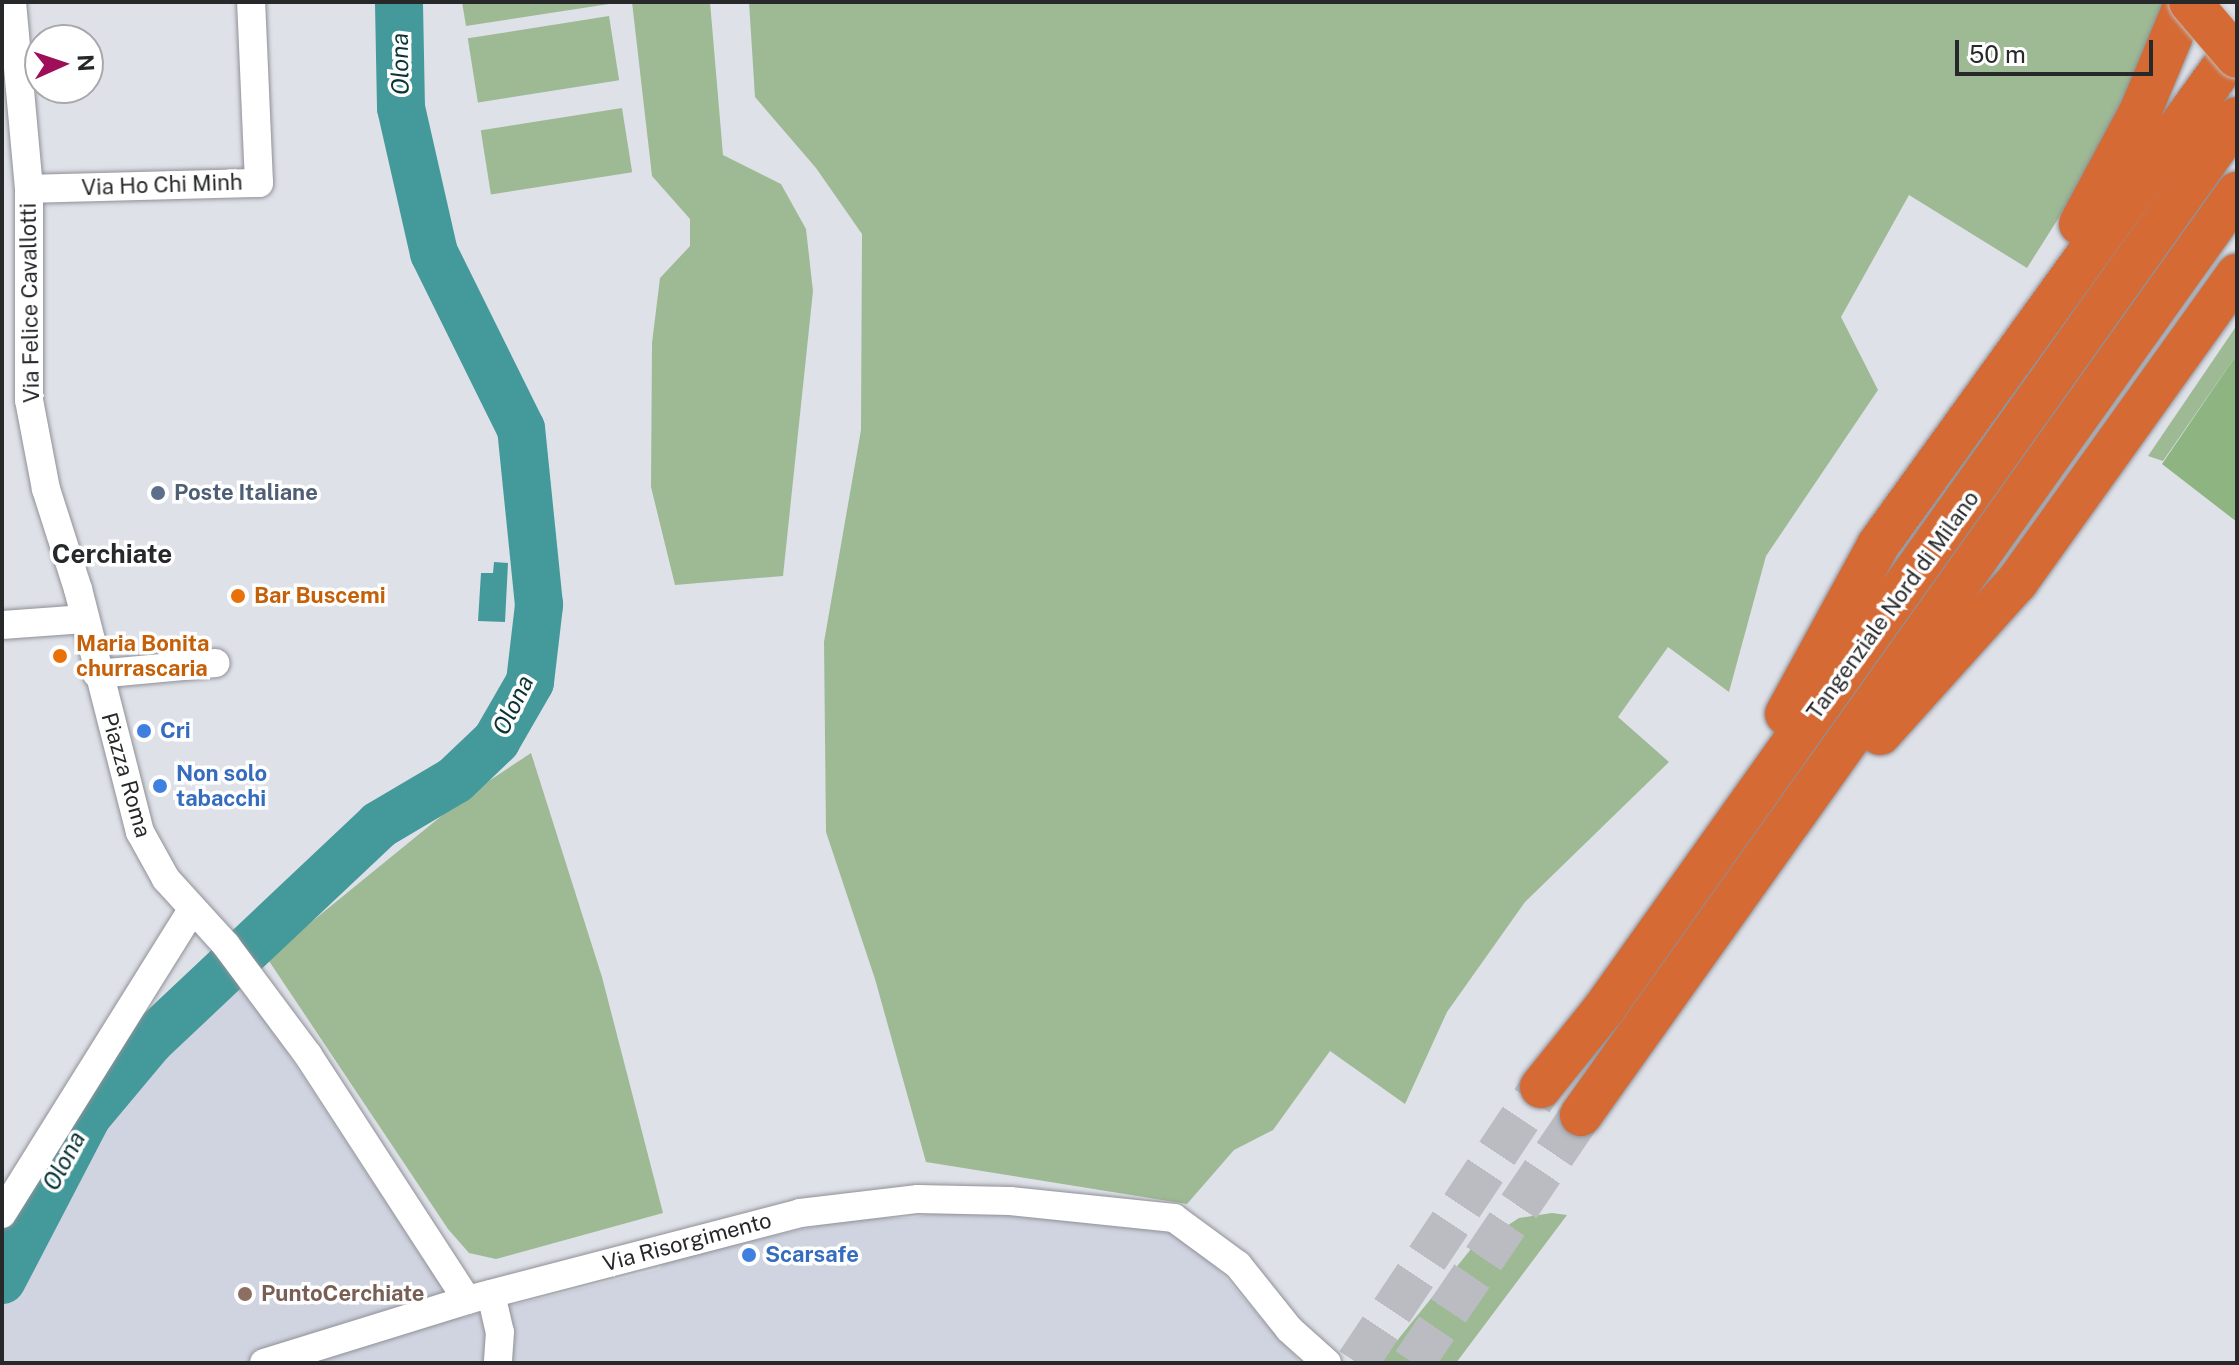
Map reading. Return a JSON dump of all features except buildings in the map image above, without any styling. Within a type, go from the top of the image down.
[{"type":"highway","points":[[1903,510],[2101,191],[2188,2],[2237,57]]},
{"type":"highway","points":[[1603,1010],[1652,901],[1797,698],[1878,545],[2237,47]]},
{"type":"highway","name":"Tangenziale Nord di Milano","points":[[1541,1087],[1603,1010],[2237,118]]},
{"type":"highway","name":"Tangenziale Nord di Milano","points":[[1581,1115],[2237,193]]},
{"type":"highway","points":[[1710,932],[1833,800],[1901,709],[2017,582],[2237,275]]},
{"type":"street","name":"Via Felice Cavallotti","points":[[12,2],[29,189],[32,293],[26,373],[39,460]]},
{"type":"street","name":"Via Ho Chi Minh","points":[[29,189],[259,183],[251,2]]},
{"type":"street","name":"Piazza Roma","points":[[39,460],[85,619],[140,832],[166,879],[192,910]]},
{"type":"street","points":[[2,625],[85,619]]},
{"type":"street","points":[[97,674],[215,663]]},
{"type":"street","points":[[2,1214],[192,910],[226,945],[269,1000],[479,1297],[500,1332],[498,1363]]},
{"type":"street","name":"Via Risorgimento","points":[[264,1363],[479,1297],[800,1213],[893,1203],[1010,1201],[1174,1218],[1238,1265],[1289,1329],[1327,1363]]},
{"type":"shaded area","points":[[242,985],[462,1318],[660,1269],[662,1264],[706,1251],[853,1218],[913,1218],[944,1210],[1078,1216],[1165,1227],[1197,1246],[1301,1363],[2,1363],[2,1304],[117,1107]]},
{"type":"green space","points":[[462,2],[609,2],[609,4],[466,26]]},
{"type":"green space","points":[[632,2],[710,2],[723,155],[781,184],[806,229],[813,291],[783,576],[675,585],[651,487],[652,343],[660,278],[690,246],[690,219],[652,176]]},
{"type":"green space","points":[[749,2],[2166,2],[2125,113],[2027,268],[1909,195],[1841,317],[1878,390],[1766,556],[1729,692],[1668,647],[1618,717],[1669,762],[1525,902],[1447,1012],[1405,1104],[1330,1051],[1273,1130],[1234,1150],[1187,1204],[926,1162],[875,979],[826,832],[824,642],[861,430],[862,234],[816,168],[755,97]]},
{"type":"green space","points":[[609,16],[619,80],[478,103],[468,38]]},
{"type":"green space","points":[[622,108],[632,172],[491,195],[481,130]]},
{"type":"green space","points":[[2237,325],[2237,354],[2163,461],[2148,456]]},
{"type":"green space","points":[[2237,354],[2237,522],[2162,464]]},
{"type":"green space","points":[[531,753],[602,977],[663,1213],[496,1259],[469,1253],[448,1229],[267,958],[466,796]]},
{"type":"green space","points":[[1552,1213],[1567,1215],[1456,1363],[1379,1363],[1471,1249],[1519,1218]]},
{"type":"water","points":[[494,562],[508,563],[505,622],[478,621],[481,573],[493,573]]},
{"type":"waterway","name":"Olona","points":[[2,1280],[88,1115],[150,1041],[379,825],[455,780],[496,741],[530,682],[539,605],[521,429],[434,253],[401,108],[399,2]]},
{"type":"tunnel","points":[[1357,1363],[1541,1087]]},
{"type":"tunnel","points":[[1413,1363],[1581,1115]]},
{"type":"place","name":"Poste Italiane","points":[[158,493]]},
{"type":"place","name":"Bar Buscemi","points":[[238,596]]},
{"type":"place","name":"Maria Bonita churrascaria","points":[[60,656]]},
{"type":"place","name":"Cri","points":[[144,731]]},
{"type":"place","name":"Non solo tabacchi","points":[[160,786]]},
{"type":"place","name":"Scarsafe","points":[[749,1255]]},
{"type":"place","name":"PuntoCerchiate","points":[[245,1294]]},
{"type":"district","name":"Cerchiate","points":[[112,554]]}]
